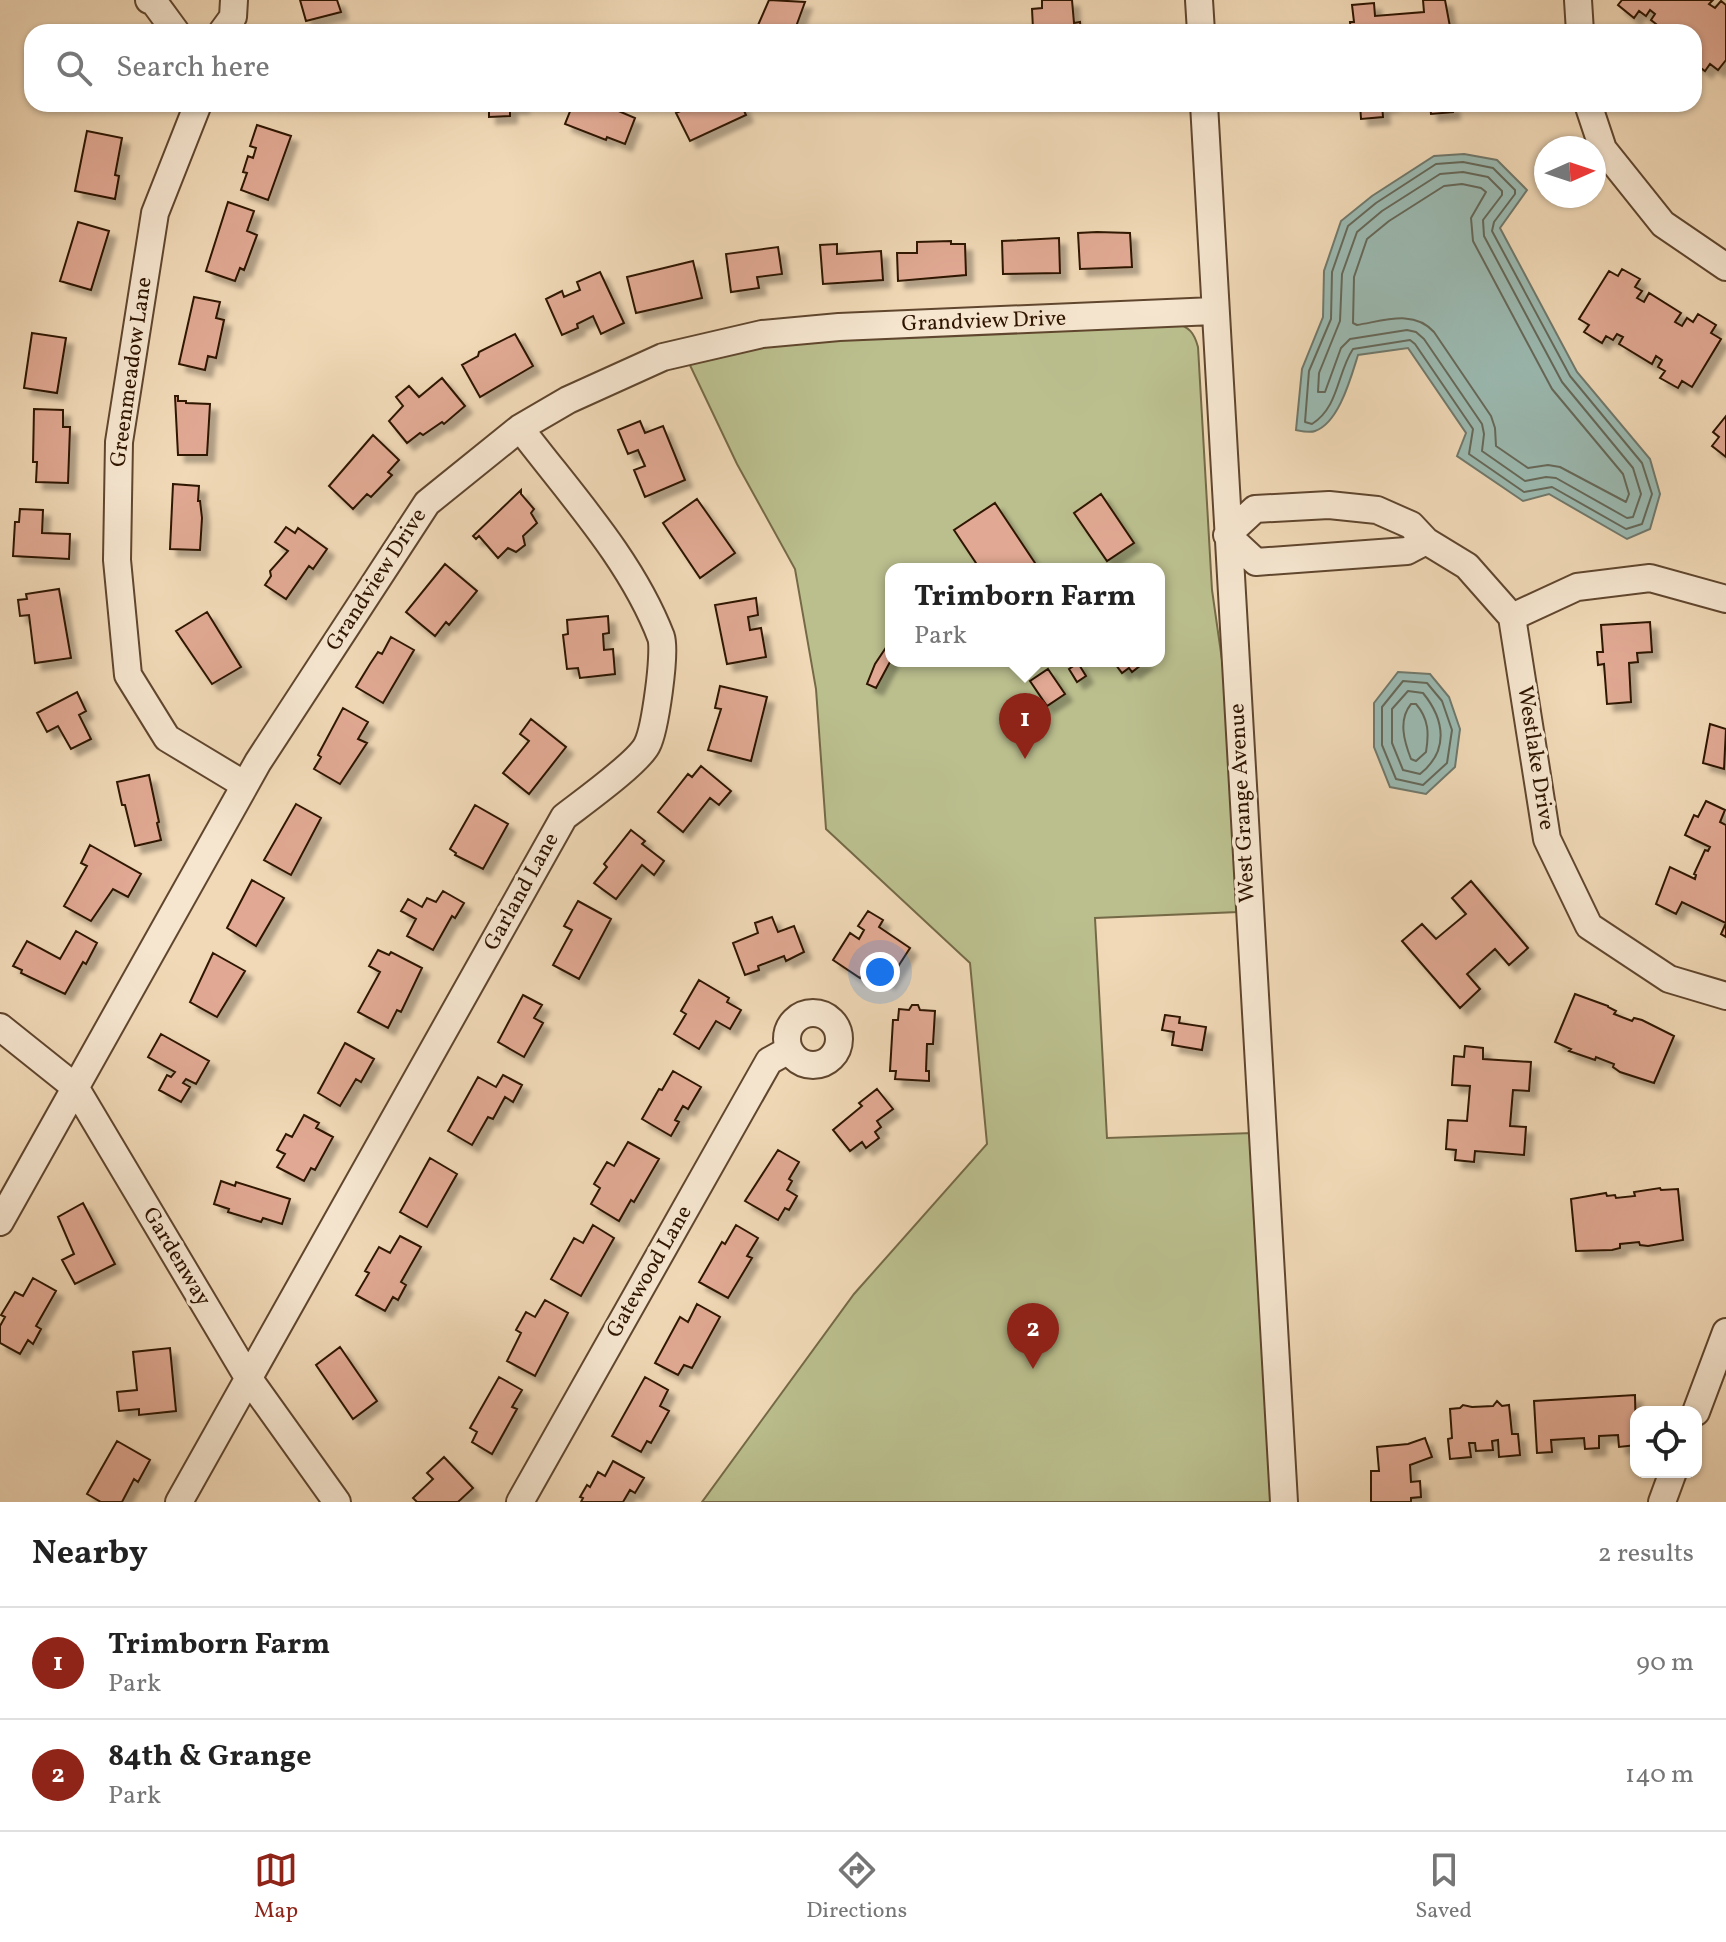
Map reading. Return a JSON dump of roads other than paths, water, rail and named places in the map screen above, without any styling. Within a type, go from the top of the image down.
[{"type":"street","points":[[149,0],[154,2],[170,24]]},
{"type":"street","points":[[228,24],[233,17],[234,0]]},
{"type":"street","points":[[1199,0],[1200,24]]},
{"type":"street","points":[[1578,0],[1580,24]]},
{"type":"street","name":"Greenmeadow Lane","points":[[195,112],[155,213],[119,442],[117,560],[128,675],[167,738],[245,785]]},
{"type":"street","name":"West Grange Avenue","points":[[1204,112],[1284,1502]]},
{"type":"street","points":[[1591,112],[1603,149],[1663,224],[1726,267]]},
{"type":"street","name":"Grandview Drive","points":[[0,1222],[245,785],[427,503],[520,428],[568,400],[663,357],[762,334],[839,327],[1214,311]]},
{"type":"street","name":"Garland Lane","points":[[179,1502],[564,817],[613,779],[647,746],[660,691],[662,640],[625,567],[520,428]]},
{"type":"street","points":[[1426,541],[1407,551],[1256,562],[1227,535],[1255,509],[1329,505],[1377,510],[1411,525],[1426,541],[1467,566],[1512,617],[1577,587],[1650,578],[1726,599]]},
{"type":"street","name":"Westlake Drive","points":[[1512,617],[1547,839],[1589,926],[1669,979],[1726,996]]},
{"type":"street","name":"Gardenway","points":[[0,1027],[75,1087],[249,1379],[337,1502]]},
{"type":"street","name":"Gatewood Lane","points":[[520,1502],[769,1061],[789,1050]]},
{"type":"street","points":[[1698,1406],[1726,1332]]},
{"type":"street","points":[[1662,1502],[1671,1478]]},
{"type":"water","points":[[1464,154],[1497,160],[1527,190],[1500,228],[1577,372],[1650,459],[1660,494],[1650,529],[1627,539],[1549,494],[1523,501],[1457,456],[1466,433],[1408,348],[1358,355],[1343,398],[1331,419],[1315,431],[1296,430],[1302,369],[1323,317],[1324,271],[1341,221],[1372,196],[1434,156]]},
{"type":"water","points":[[1398,672],[1430,674],[1449,697],[1460,729],[1455,767],[1426,794],[1390,787],[1374,747],[1374,703]]},
{"type":"place","name":"Trimborn Farm","points":[[1025,759]]},
{"type":"place","name":"84th & Grange","points":[[1033,1369]]}]
